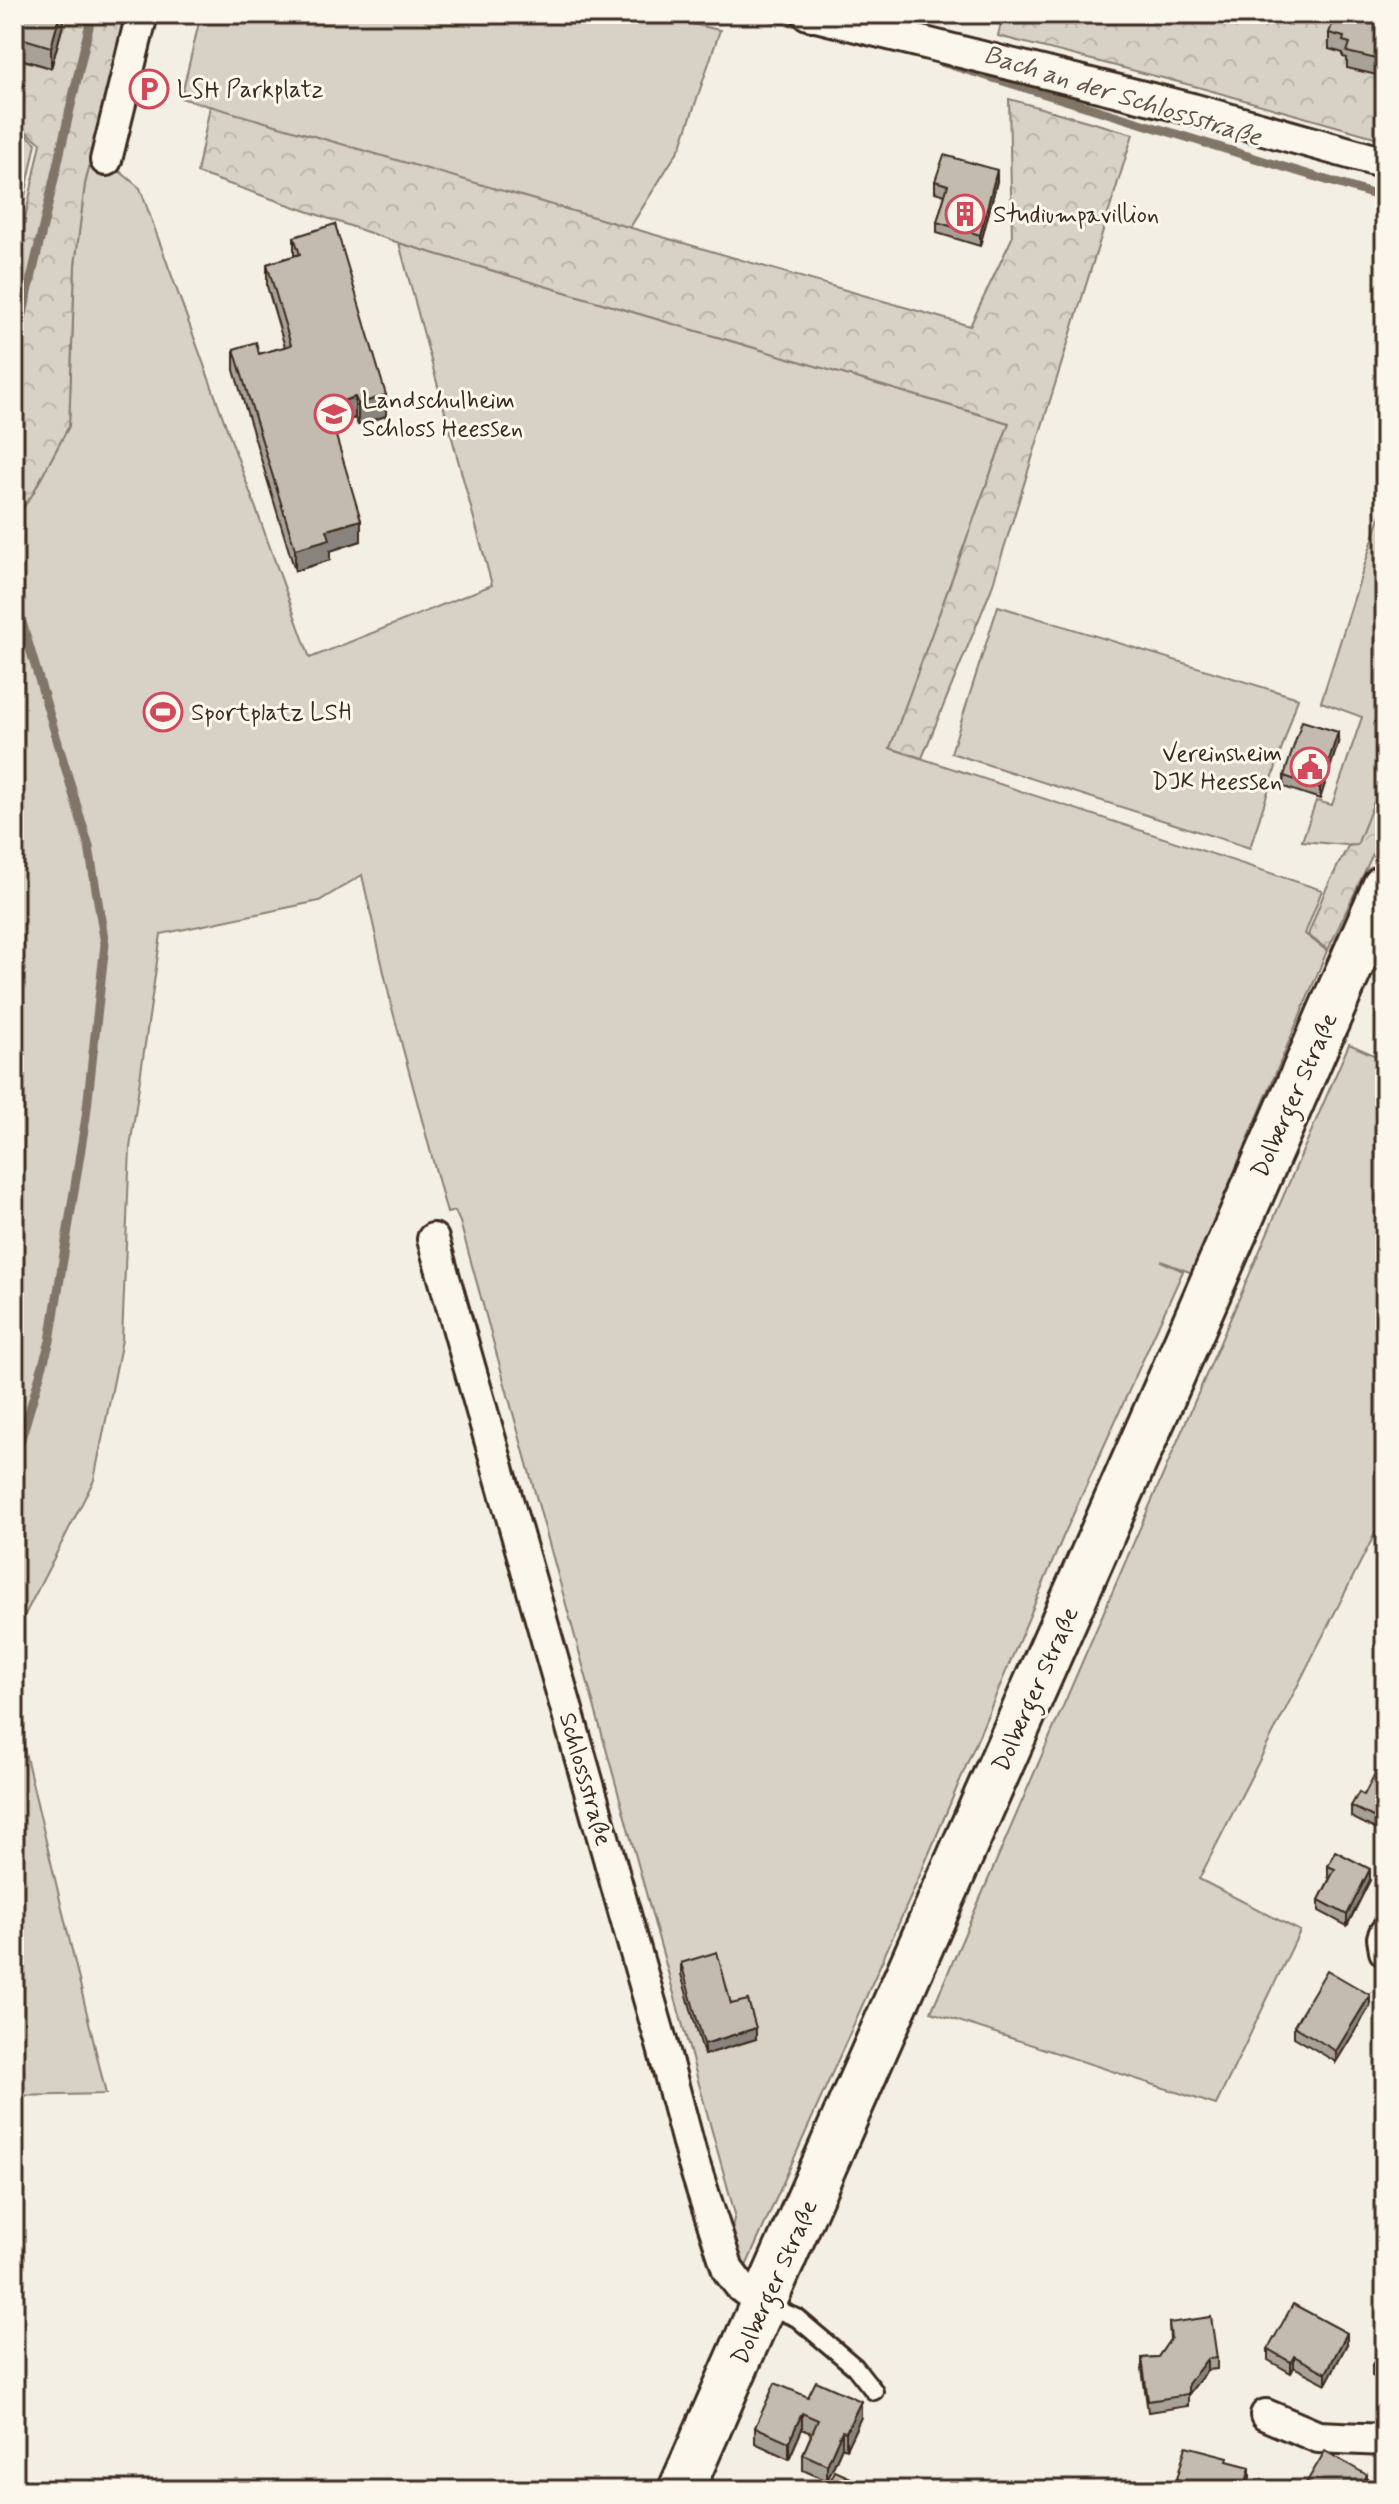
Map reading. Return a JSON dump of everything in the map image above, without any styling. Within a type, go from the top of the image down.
[{"type":"main road","name":"Dolberger Straße","points":[[681,2490],[1385,887]]},
{"type":"street","points":[[106,160],[142,14]]},
{"type":"street","points":[[808,14],[1192,109],[1385,163]]},
{"type":"street","name":"Schlossstraße","points":[[433,1239],[692,2158],[728,2270],[741,2287],[764,2304]]},
{"type":"street","points":[[1385,1933],[1385,1951]]},
{"type":"street","points":[[1266,2415],[1318,2437],[1385,2440]]},
{"type":"lane","points":[[764,2304],[797,2318],[855,2367],[874,2391]]},
{"type":"green space","points":[[66,14],[126,14],[85,184],[75,265],[69,426],[32,495],[14,520],[14,270],[41,143],[14,123],[14,58],[51,68]]},
{"type":"green space","points":[[201,14],[644,14],[720,30],[681,146],[629,229],[181,98]]},
{"type":"green space","points":[[1003,14],[1385,14],[1385,140],[1198,87],[998,36]]},
{"type":"green space","points":[[1009,99],[1133,134],[991,590],[922,758],[890,748],[1009,423],[399,243],[197,173],[210,106],[970,326],[1012,238]]},
{"type":"green space","points":[[14,124],[36,143],[14,249]]},
{"type":"green space","points":[[94,150],[140,188],[310,658],[492,585],[399,243],[1009,423],[890,748],[1322,890],[1305,934],[1327,951],[1192,1273],[1161,1261],[1183,1271],[1063,1537],[911,1896],[743,2273],[730,2238],[735,2214],[460,1222],[455,1211],[447,1213],[392,1008],[362,875],[319,901],[161,934],[130,1148],[122,1340],[94,1480],[14,1636],[14,520],[32,495],[69,426],[75,265],[85,184]]},
{"type":"green space","points":[[1385,501],[1385,774],[1357,846],[1302,841],[1316,801],[1332,805],[1362,717],[1321,702]]},
{"type":"green space","points":[[998,606],[1298,698],[1250,848],[951,753]]},
{"type":"green space","points":[[1385,774],[1385,828],[1328,950],[1308,935],[1325,891],[1348,846],[1357,845]]},
{"type":"green space","points":[[1349,1044],[1385,1060],[1385,1514],[1199,1879],[1300,1931],[1216,2105],[931,2012]]},
{"type":"green space","points":[[14,1706],[106,2094],[14,2096]]},
{"type":"building","points":[[14,14],[60,14],[51,47],[14,36]]},
{"type":"building","points":[[1336,14],[1385,15],[1385,61],[1347,52],[1350,43],[1343,41],[1344,37],[1329,33]]},
{"type":"building","name":"Studiumpavillion","points":[[944,155],[997,170],[980,235],[937,222],[948,185],[935,181]]},
{"type":"building","points":[[335,224],[386,395],[358,404],[355,397],[327,406],[361,520],[327,530],[330,539],[295,549],[234,349],[256,342],[259,354],[291,345],[267,264],[300,254],[294,237]]},
{"type":"building","name":"Vereinsheim DJK Heessen","points":[[1302,721],[1338,732],[1320,788],[1284,776]]},
{"type":"building","points":[[1382,1760],[1385,1761],[1385,1823],[1351,1806],[1359,1792],[1364,1795]]},
{"type":"building","points":[[1335,1851],[1370,1869],[1347,1915],[1319,1900],[1335,1869],[1328,1866]]},
{"type":"building","points":[[717,1952],[731,2004],[748,2000],[756,2028],[704,2044],[681,1963]]},
{"type":"building","points":[[1327,1970],[1370,1995],[1336,2051],[1294,2026]]},
{"type":"building","points":[[1293,2304],[1347,2333],[1326,2373],[1294,2356],[1291,2362],[1268,2349]]},
{"type":"building","points":[[1211,2317],[1217,2358],[1207,2359],[1188,2384],[1188,2395],[1148,2401],[1142,2358],[1158,2357],[1171,2338],[1169,2323]]},
{"type":"building","points":[[1385,2342],[1385,2372],[1372,2365]]},
{"type":"building","points":[[816,2381],[861,2401],[846,2432],[842,2431],[827,2465],[803,2454],[818,2420],[802,2413],[789,2442],[755,2427],[775,2383],[808,2397]]},
{"type":"building","points":[[1186,2446],[1228,2457],[1227,2461],[1250,2467],[1244,2490],[1174,2490]]},
{"type":"building","points":[[1325,2451],[1367,2475],[1358,2490],[1302,2490]]},
{"type":"building","points":[[835,2471],[871,2487],[870,2490],[826,2490]]},
{"type":"waterway","points":[[14,353],[92,14]]},
{"type":"waterway","name":"Bach an der Schlossstraße","points":[[755,14],[807,25]]},
{"type":"waterway","name":"Bach an der Schlossstraße","points":[[941,62],[1385,198]]},
{"type":"waterway","points":[[14,595],[89,847],[105,944],[86,1117],[50,1341],[14,1463]]},
{"type":"place","name":"LSH Parkplatz","points":[[149,89]]},
{"type":"place","name":"Studiumpavillion","points":[[965,214]]},
{"type":"place","name":"Landschulheim Schloss Heessen","points":[[334,414]]},
{"type":"place","name":"Sportplatz LSH","points":[[163,712]]},
{"type":"place","name":"Vereinsheim DJK Heessen","points":[[1310,767]]}]
